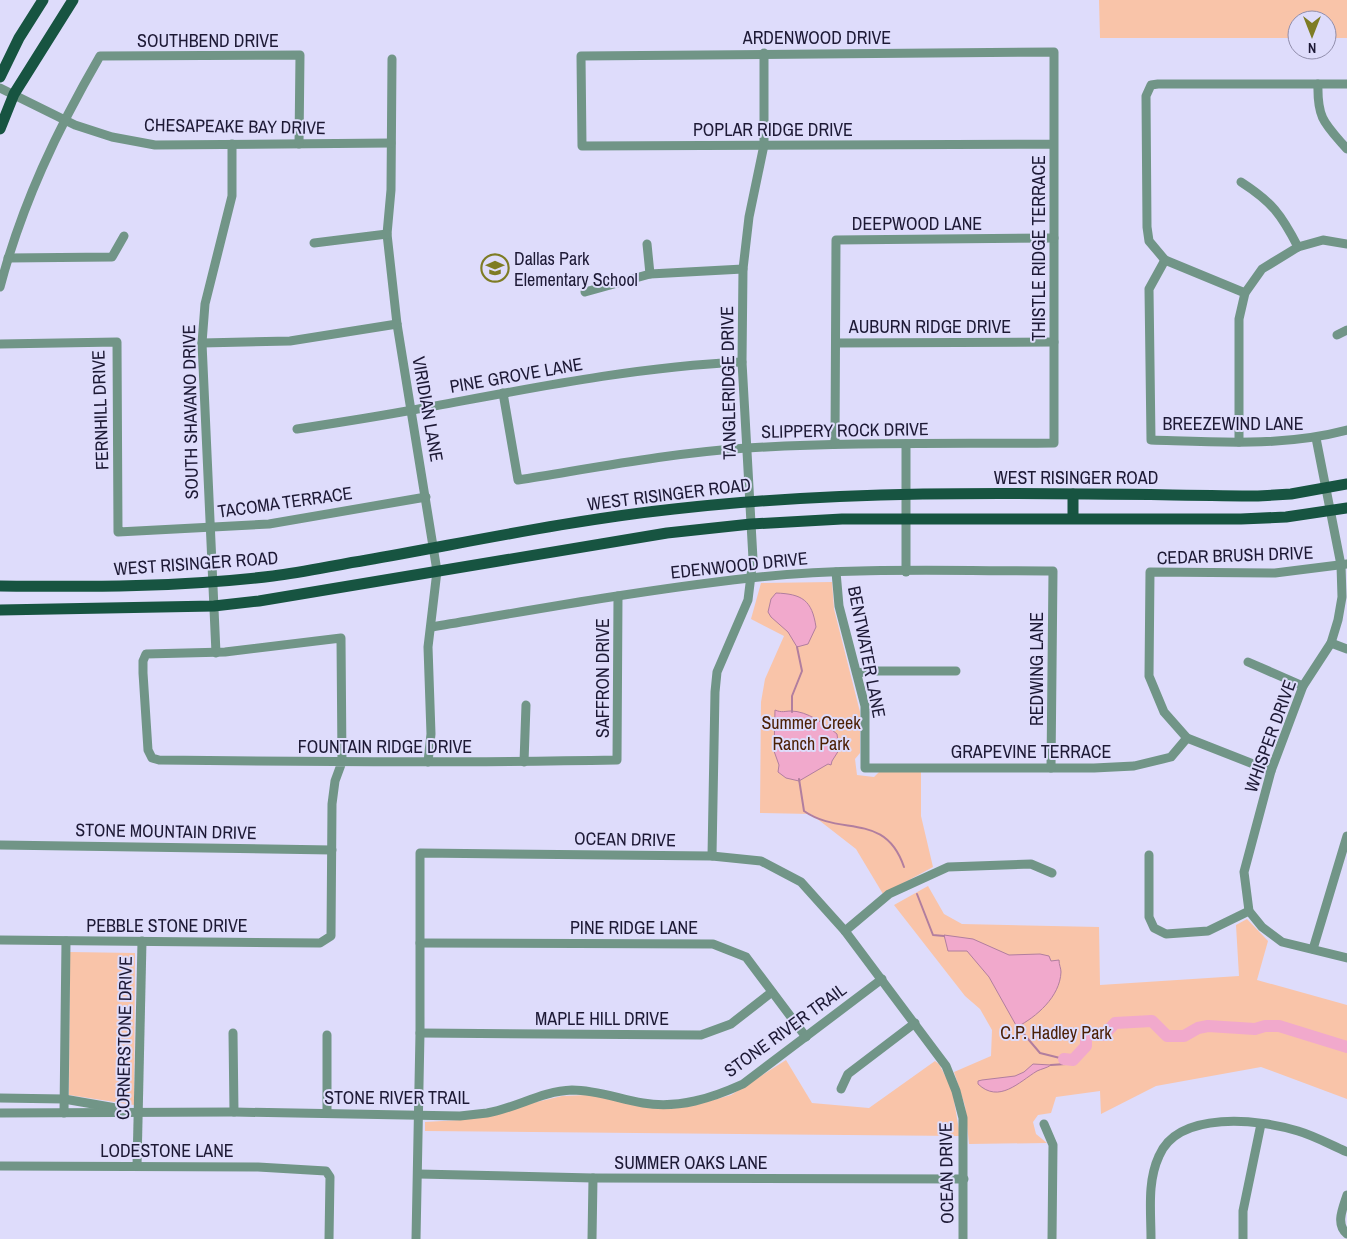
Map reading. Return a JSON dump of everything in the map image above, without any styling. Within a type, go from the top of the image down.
[{"type":"main road","points":[[0,77],[19,38],[43,0]]},
{"type":"main road","points":[[0,129],[14,94],[73,0]]},
{"type":"main road","name":"WEST RISINGER ROAD","points":[[0,586],[84,587],[213,583],[276,576],[625,516],[748,502],[906,495],[1258,496],[1291,494],[1347,484]]},
{"type":"main road","points":[[1073,518],[1074,494]]},
{"type":"main road","points":[[0,610],[214,606],[314,593],[437,570],[667,533],[751,524],[842,519],[1241,519],[1286,517],[1331,512],[1347,508]]},
{"type":"main road","points":[[84,587],[84,608]]},
{"type":"street","name":"ARDENWOOD DRIVE","points":[[581,56],[1054,52]]},
{"type":"street","name":"THISTLE RIDGE TERRACE","points":[[1054,52],[1054,443]]},
{"type":"street","name":"TANGLERIDGE DRIVE","points":[[712,856],[714,702],[717,672],[748,600],[752,578],[753,559],[748,502],[742,362],[743,269],[749,217],[764,145],[764,54]]},
{"type":"street","name":"SOUTHBEND DRIVE","points":[[63,120],[100,56],[300,55],[299,144]]},
{"type":"street","name":"POPLAR RIDGE DRIVE","points":[[581,56],[582,146],[1054,144]]},
{"type":"street","name":"VIRIDIAN LANE","points":[[392,60],[391,190],[387,234],[397,324],[437,570],[432,627],[428,647],[431,734],[428,762]]},
{"type":"street","points":[[1318,84],[1318,106],[1324,123],[1347,149]]},
{"type":"street","points":[[1245,292],[1164,260],[1149,241],[1147,227],[1146,96],[1151,85],[1347,84]]},
{"type":"street","name":"CHESAPEAKE BAY DRIVE","points":[[0,88],[63,120],[112,137],[154,145],[391,143]]},
{"type":"street","points":[[0,287],[31,193],[63,120]]},
{"type":"street","name":"SOUTH SHAVANO DRIVE","points":[[216,653],[202,343],[205,304],[232,196],[232,144]]},
{"type":"street","points":[[1241,182],[1265,198],[1284,219],[1298,247]]},
{"type":"street","points":[[314,244],[387,234]]},
{"type":"street","points":[[8,258],[112,257],[124,236]]},
{"type":"street","name":"DEEPWOOD LANE","points":[[835,444],[836,240],[1054,238]]},
{"type":"street","points":[[1238,442],[1239,319],[1245,292],[1262,269],[1298,247],[1323,240],[1347,244]]},
{"type":"street","points":[[647,244],[650,274]]},
{"type":"street","name":"BREEZEWIND LANE","points":[[1164,260],[1149,288],[1151,440],[1238,442],[1316,438],[1347,430]]},
{"type":"street","points":[[585,292],[650,274],[743,269]]},
{"type":"street","points":[[202,343],[290,341],[397,324]]},
{"type":"street","points":[[1337,335],[1347,330]]},
{"type":"street","name":"FERNHILL DRIVE","points":[[0,344],[117,342],[118,532]]},
{"type":"street","name":"AUBURN RIDGE DRIVE","points":[[836,343],[1054,342]]},
{"type":"street","name":"PINE GROVE LANE","points":[[298,429],[411,411],[543,384],[688,365],[742,362]]},
{"type":"street","name":"SLIPPERY ROCK DRIVE","points":[[503,393],[518,480],[666,456],[746,448],[835,444],[1054,443]]},
{"type":"street","name":"WHISPER DRIVE","points":[[1249,911],[1244,872],[1271,771],[1302,686],[1331,643],[1342,597],[1344,564],[1316,438]]},
{"type":"street","points":[[906,444],[906,572]]},
{"type":"street","name":"TACOMA TERRACE","points":[[118,532],[210,529],[269,524],[426,497]]},
{"type":"street","name":"CEDAR BRUSH DRIVE","points":[[1271,771],[1187,738],[1164,712],[1149,676],[1150,572],[1275,573],[1344,564]]},
{"type":"street","name":"EDENWOOD DRIVE","points":[[432,627],[618,596],[752,578],[836,572],[1053,571]]},
{"type":"street","name":"REDWING LANE","points":[[1051,768],[1053,571]]},
{"type":"street","name":"BENTWATER LANE","points":[[836,572],[839,606],[865,706],[865,768]]},
{"type":"street","name":"SAFFRON DRIVE","points":[[617,760],[618,596]]},
{"type":"street","points":[[216,653],[272,648],[340,638],[342,762],[333,790],[332,850]]},
{"type":"street","points":[[1331,643],[1347,649]]},
{"type":"street","name":"FOUNTAIN RIDGE DRIVE","points":[[216,653],[146,654],[143,661],[143,673],[148,750],[152,758],[159,760],[342,762],[617,760]]},
{"type":"street","points":[[1248,662],[1302,686]]},
{"type":"street","points":[[857,673],[872,671],[956,671]]},
{"type":"street","points":[[524,762],[526,705]]},
{"type":"street","name":"GRAPEVINE TERRACE","points":[[865,768],[1134,766],[1171,757],[1187,738]]},
{"type":"street","points":[[1313,949],[1347,836]]},
{"type":"street","name":"STONE MOUNTAIN DRIVE","points":[[0,845],[332,850]]},
{"type":"street","name":"PEBBLE STONE DRIVE","points":[[0,940],[320,943],[331,936],[332,850]]},
{"type":"street","name":"OCEAN DRIVE","points":[[416,1239],[420,1032],[420,853],[712,856],[761,861],[801,882],[845,931],[946,1066],[963,1118],[963,1239]]},
{"type":"street","points":[[1149,855],[1148,917],[1154,928],[1166,934],[1208,930],[1249,911],[1262,928],[1282,942],[1347,958]]},
{"type":"street","points":[[845,931],[889,894],[948,867],[1032,864],[1052,873]]},
{"type":"street","points":[[64,1113],[66,940]]},
{"type":"street","name":"CORNERSTONE DRIVE","points":[[137,1166],[142,941]]},
{"type":"street","name":"PINE RIDGE LANE","points":[[420,943],[713,944],[746,957],[806,1037]]},
{"type":"street","name":"STONE RIVER TRAIL","points":[[0,1113],[234,1112],[460,1116],[488,1113],[552,1092],[572,1090],[596,1091],[644,1103],[694,1102],[744,1084],[882,979]]},
{"type":"street","name":"MAPLE HILL DRIVE","points":[[420,1032],[701,1035],[731,1024],[772,992]]},
{"type":"street","points":[[841,1089],[848,1074],[915,1024]]},
{"type":"street","points":[[233,1032],[234,1112]]},
{"type":"street","points":[[327,1035],[327,1113]]},
{"type":"street","name":"STONE RIVER TRAIL","points":[[0,1098],[64,1099],[138,1113]]},
{"type":"street","points":[[1151,1239],[1151,1188],[1158,1157],[1163,1147],[1191,1126],[1229,1122],[1271,1124],[1300,1131],[1347,1152]]},
{"type":"street","points":[[1044,1124],[1053,1146],[1052,1239]]},
{"type":"street","points":[[1243,1239],[1244,1202],[1261,1124]]},
{"type":"street","name":"LODESTONE LANE","points":[[0,1166],[305,1168],[326,1170],[330,1177],[329,1239]]},
{"type":"street","name":"SUMMER OAKS LANE","points":[[418,1174],[593,1178],[964,1179]]},
{"type":"street","points":[[592,1239],[593,1178]]},
{"type":"street","points":[[1347,1195],[1340,1220],[1342,1230],[1347,1234]]},
{"type":"green space","points":[[1099,0],[1347,0],[1347,38],[1337,38],[1337,10],[1287,10],[1287,38],[1100,38]]},
{"type":"green space","name":"Summer Creek Ranch Park","points":[[832,582],[834,609],[860,712],[860,753],[855,759],[857,775],[874,777],[880,771],[921,772],[921,816],[933,867],[883,894],[856,849],[811,814],[760,813],[761,702],[765,679],[784,636],[751,619],[761,583]]},
{"type":"green space","name":"C.P. Hadley Park","points":[[928,886],[944,914],[962,924],[1099,927],[1100,985],[1239,976],[1236,925],[1247,919],[1268,941],[1257,980],[1347,1005],[1347,1099],[1261,1067],[1156,1086],[1101,1114],[1100,1091],[1056,1097],[1051,1113],[1038,1115],[1033,1122],[1036,1134],[1047,1143],[969,1144],[965,1106],[954,1072],[991,1056],[992,1030],[980,1009],[965,996],[894,905]]},
{"type":"green space","points":[[70,952],[135,953],[134,1105],[69,1095]]},
{"type":"green space","points":[[786,1060],[812,1103],[869,1108],[935,1061],[939,1064],[952,1089],[960,1136],[425,1131],[425,1122],[460,1120],[562,1096],[587,1095],[668,1108],[692,1106],[731,1095]]},
{"type":"shaded area","points":[[776,593],[799,597],[812,610],[816,627],[808,644],[797,647],[788,632],[771,617],[768,612],[771,599]]},
{"type":"shaded area","points":[[775,710],[803,713],[821,722],[837,734],[839,750],[831,765],[828,764],[799,781],[786,778],[778,772],[779,765],[774,751]]},
{"type":"shaded area","points":[[944,935],[973,939],[1009,955],[1040,954],[1049,956],[1051,961],[1059,960],[1060,981],[1052,998],[1032,1018],[1017,1027],[989,977],[967,951],[948,951]]},
{"type":"shaded area","points":[[1033,1064],[1051,1065],[1001,1092],[986,1090],[978,1084],[978,1081],[982,1080],[1015,1076],[1024,1072]]},
{"type":"waterway","points":[[792,712],[792,696],[802,671],[797,647]]},
{"type":"waterway","points":[[799,779],[804,811],[818,819],[861,828],[886,838],[896,850],[904,867]]},
{"type":"waterway","points":[[917,894],[933,935],[944,936]]},
{"type":"waterway","points":[[1064,1059],[1073,1060],[1086,1046],[1086,1037],[1089,1034],[1104,1035],[1115,1023],[1152,1021],[1167,1036],[1184,1036],[1198,1028],[1208,1026],[1255,1029],[1265,1026],[1279,1026],[1347,1047]]},
{"type":"waterway","points":[[1017,1026],[1040,1053],[1064,1059]]},
{"type":"waterway","points":[[1051,1065],[1066,1064],[1068,1060]]},
{"type":"place","name":"Dallas Park Elementary School","points":[[495,268]]}]
